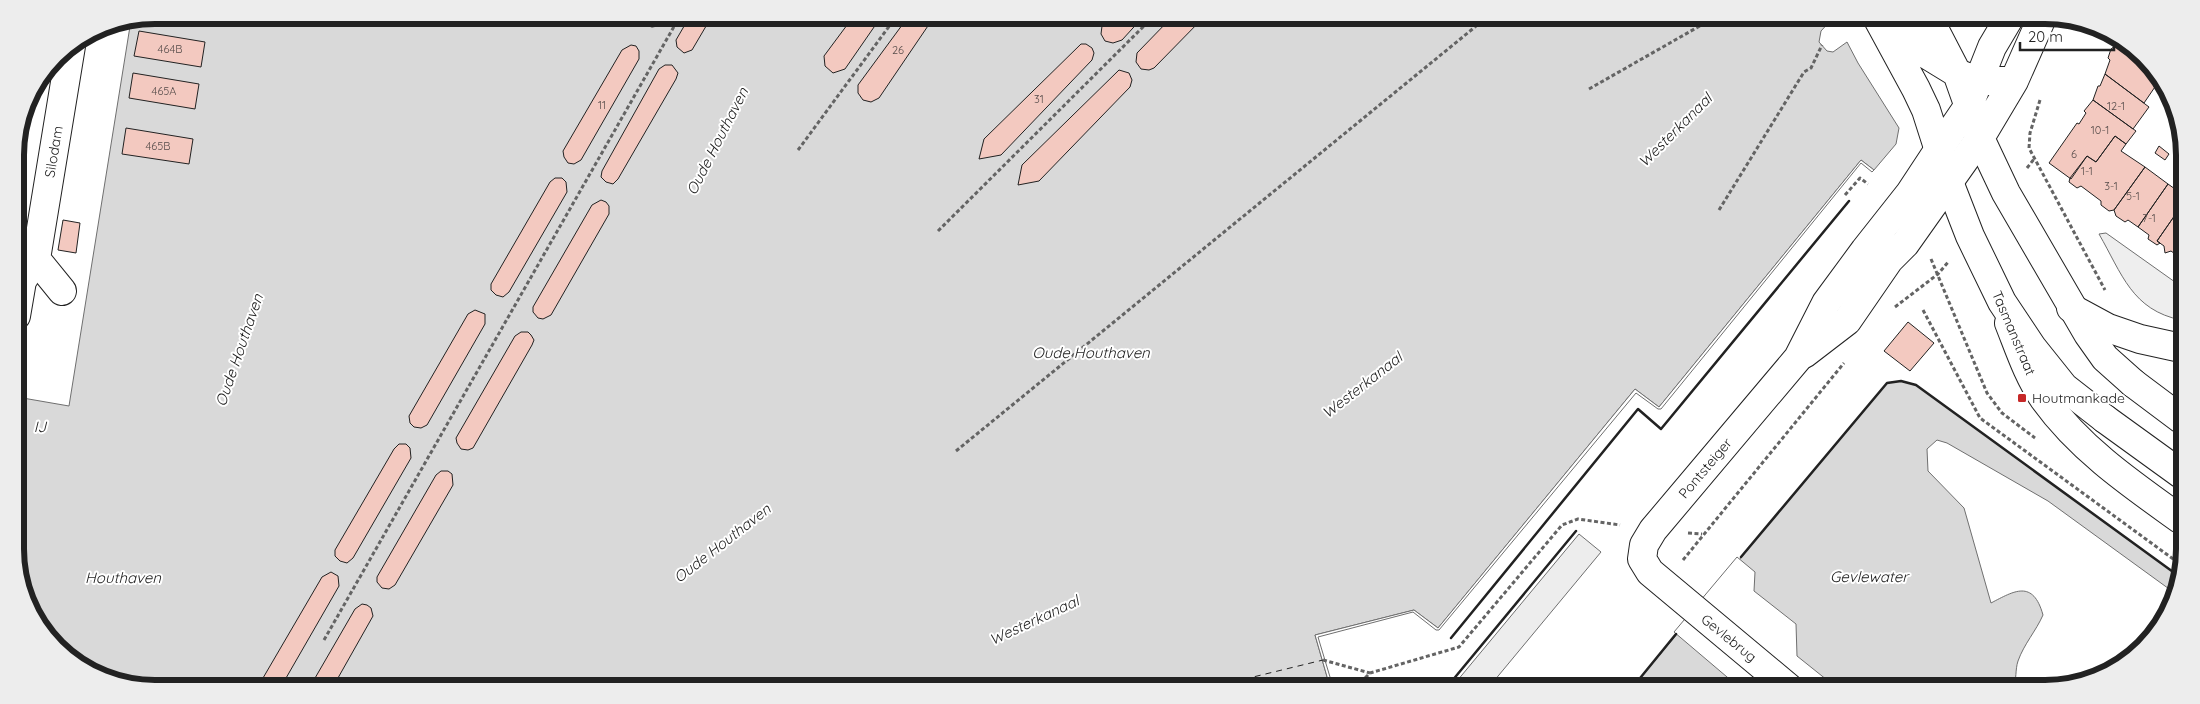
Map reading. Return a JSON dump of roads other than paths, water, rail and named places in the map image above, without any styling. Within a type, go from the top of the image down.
[{"type":"main road","name":"Tasmanstraat","points":[[1881,24],[1916,89],[1970,236],[2002,302],[2025,365],[2044,398],[2074,435],[2118,475],[2176,516]]},
{"type":"main road","points":[[1896,24],[1920,51],[1967,86],[2014,81]]},
{"type":"main road","points":[[1931,24],[1967,86],[1980,138],[2006,193],[2072,308],[2105,358],[2133,383],[2176,415]]},
{"type":"main road","points":[[1939,149],[1967,86],[2006,24]]},
{"type":"main road","points":[[1980,138],[2014,81],[2039,24]]},
{"type":"main road","name":"Silodam","points":[[24,278],[36,259],[71,54]]},
{"type":"main road","name":"Pontsteiger","points":[[1798,358],[1847,321],[1889,260],[1905,244],[1980,138]]},
{"type":"main road","name":"Pontsteiger","points":[[1664,584],[1650,572],[1642,559],[1644,545],[1653,530],[1798,358],[1826,304],[1910,193],[1939,149]]},
{"type":"main road","points":[[36,259],[62,291]]},
{"type":"main road","points":[[2002,302],[2032,347],[2064,387],[2176,470]]},
{"type":"main road","points":[[2072,308],[2108,328],[2140,339],[2176,347]]},
{"type":"main road","name":"Gevlebrug","points":[[1664,584],[1780,680]]},
{"type":"water","name":"Oude Houthaven","points":[[155,24],[1827,24],[1821,31],[1819,42],[1827,51],[1833,52],[1847,42],[1899,128],[1896,144],[1874,170],[1861,160],[1659,407],[1635,389],[1438,628],[1414,610],[1315,635],[1328,680],[155,680],[121,676],[97,667],[82,658],[56,636],[37,607],[26,575],[24,549],[24,398],[69,406],[130,26]]},
{"type":"water","name":"Gevlewater","points":[[1901,381],[1916,385],[2174,573],[2170,589],[2048,501],[1947,443],[1937,440],[1927,449],[1928,471],[1964,508],[1991,603],[2015,592],[2028,592],[2034,596],[2043,615],[2017,664],[2015,680],[1639,680],[1887,383]]},
{"type":"place","name":"Houtmankade","points":[[2022,398]]},
{"type":"water label","name":"Westerkanaal","points":[[1675,130]]},
{"type":"water label","name":"Westerkanaal","points":[[1362,385]]},
{"type":"water label","name":"IJ","points":[[40,426]]},
{"type":"water label","name":"Houthaven","points":[[123,577]]},
{"type":"water label","name":"Westerkanaal","points":[[1034,620]]}]
